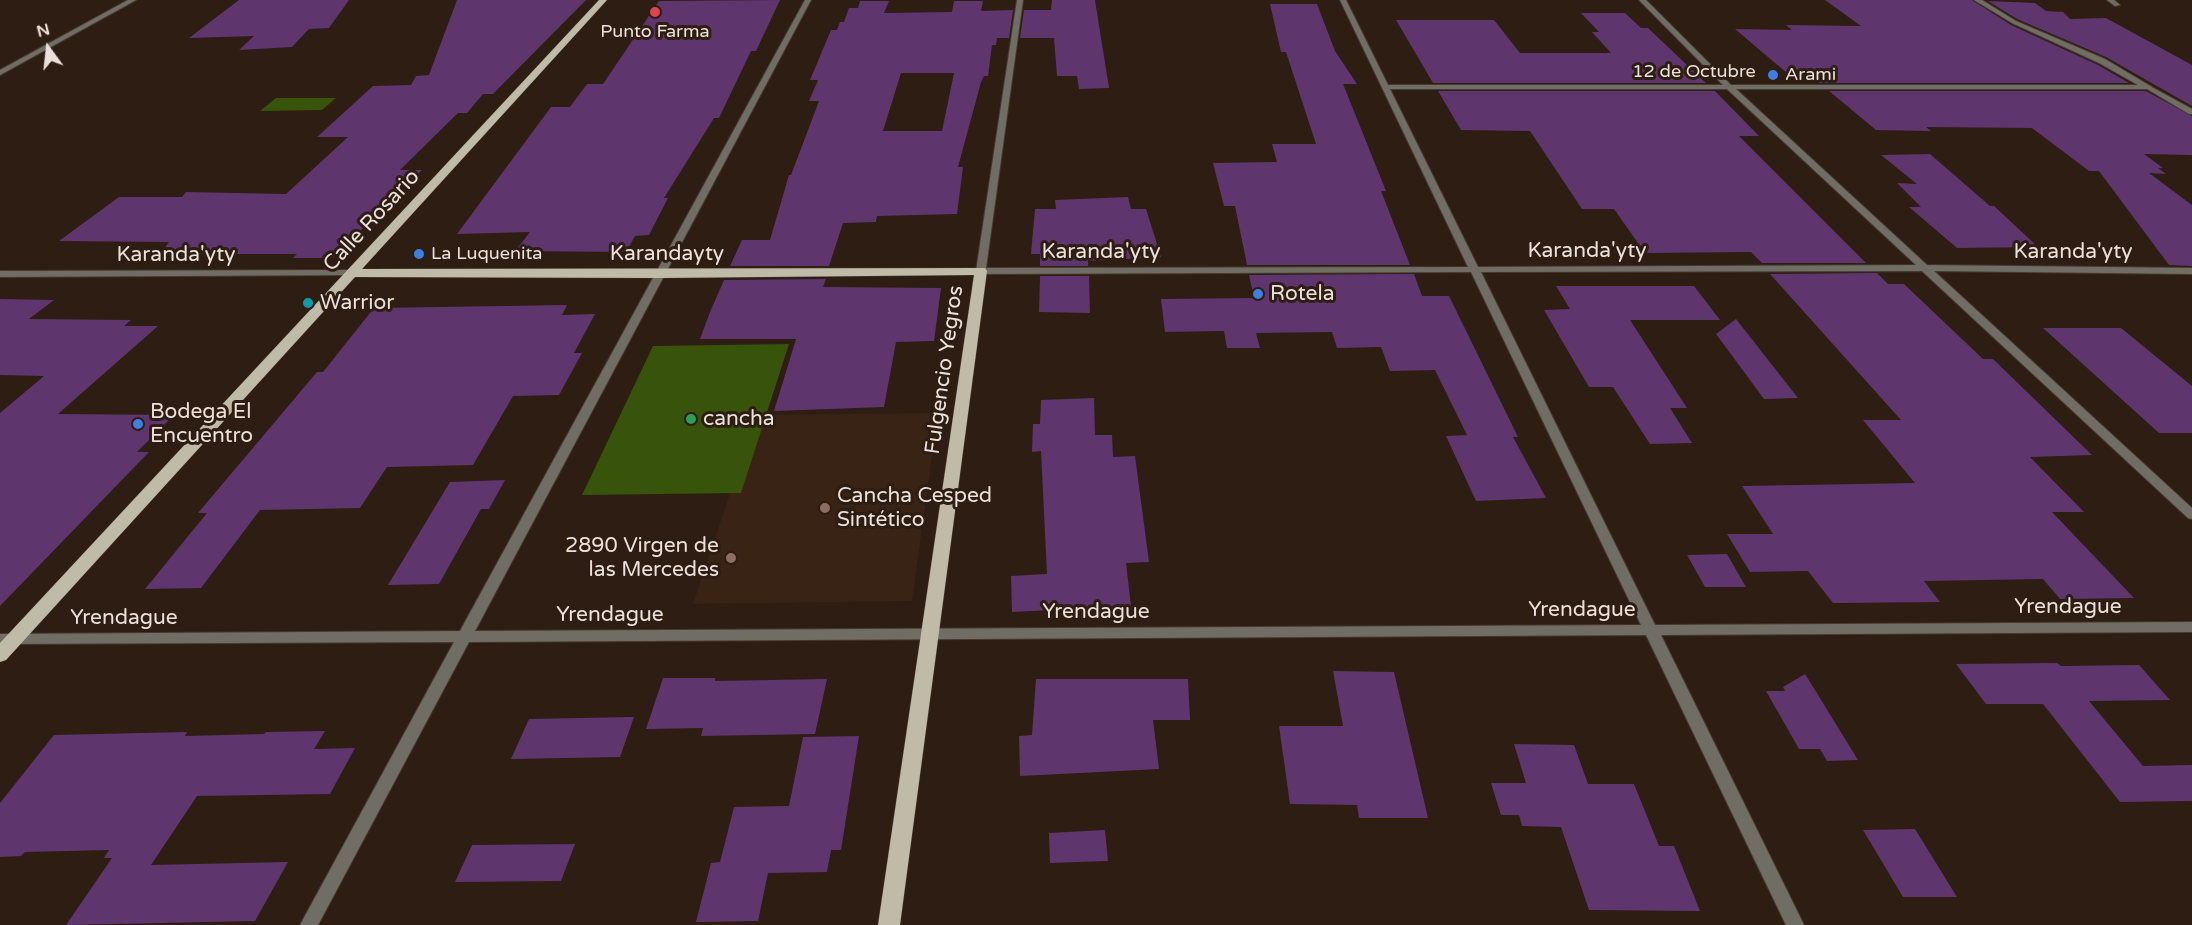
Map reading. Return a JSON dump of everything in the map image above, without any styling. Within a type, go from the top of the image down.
[{"type":"main road","name":"Calle Rosario","points":[[0,655],[7,639],[353,273],[603,0]]},
{"type":"main road","name":"Karandayty","points":[[353,273],[660,274],[981,271]]},
{"type":"main road","name":"Fulgencio Yegros","points":[[889,925],[981,271]]},
{"type":"street","points":[[0,73],[133,0]]},
{"type":"street","points":[[309,925],[808,0]]},
{"type":"street","name":"Fulgencio Yegros","points":[[981,271],[1020,0]]},
{"type":"street","points":[[1343,0],[1795,925]]},
{"type":"street","points":[[1642,0],[1729,87],[2192,514]]},
{"type":"street","points":[[1977,0],[2014,22],[2102,62],[2188,107],[2192,112]]},
{"type":"street","points":[[2110,0],[2117,5]]},
{"type":"street","name":"12 de Octubre","points":[[1384,87],[2148,87]]},
{"type":"street","name":"Karanda'yty","points":[[981,271],[1925,268],[2192,271]]},
{"type":"street","name":"Karanda'yty","points":[[0,274],[353,273]]},
{"type":"street","name":"Yrendague","points":[[7,639],[2192,627]]},
{"type":"shaded area","name":"Cancha Cesped Sintético","points":[[938,413],[912,601],[693,604],[756,415]]},
{"type":"green space","points":[[276,98],[336,98],[322,110],[260,111]]},
{"type":"green space","name":"cancha","points":[[789,344],[741,493],[582,495],[653,346]]},
{"type":"building","points":[[239,0],[349,0],[329,28],[309,29],[292,47],[239,50],[254,36],[189,38]]},
{"type":"building","points":[[457,0],[586,0],[493,94],[483,94],[467,113],[458,113],[400,170],[422,170],[333,258],[293,258],[297,254],[197,254],[193,260],[156,260],[169,242],[59,241],[119,197],[182,197],[186,192],[286,194],[348,137],[317,137],[373,86],[411,85],[416,76],[429,75]]},
{"type":"building","points":[[780,0],[756,51],[751,51],[719,118],[714,118],[664,198],[668,198],[649,235],[635,236],[626,252],[515,251],[530,232],[457,234],[551,107],[570,107],[587,84],[603,84],[659,1]]},
{"type":"building","points":[[1052,0],[1095,0],[1109,88],[1079,89],[1077,76],[1057,76],[1054,38],[1020,38],[1024,10],[1051,10]]},
{"type":"building","points":[[1825,0],[1972,0],[2011,25],[2098,65],[2129,83],[1819,83],[1814,79],[1794,79],[1735,29],[1792,30],[1786,25],[1861,26]]},
{"type":"building","points":[[860,1],[889,1],[884,13],[952,12],[954,1],[983,1],[981,11],[1013,10],[1009,38],[997,38],[996,45],[992,45],[988,76],[984,76],[981,82],[958,167],[963,167],[957,214],[877,216],[876,222],[843,223],[829,266],[730,266],[742,240],[770,240],[789,175],[791,175],[819,101],[809,101],[818,80],[810,80],[831,30],[837,30],[840,22],[844,22],[849,8],[858,8]],"holes":[[[901,73],[954,73],[942,131],[883,131]]]},
{"type":"building","points":[[1988,1],[2035,3],[2046,11],[2063,12],[2070,19],[2106,18],[2192,65],[2192,106],[2106,57],[2017,19]]},
{"type":"building","points":[[1270,4],[1317,4],[1335,51],[1357,84],[1343,84],[1386,191],[1381,191],[1410,265],[1247,265],[1235,206],[1224,206],[1213,163],[1277,162],[1272,144],[1316,144],[1286,52],[1281,52]]},
{"type":"building","points":[[1581,13],[1625,13],[1641,28],[1648,28],[1706,83],[1433,83],[1396,20],[1494,20],[1520,53],[1611,53],[1592,32],[1599,32]]},
{"type":"building","points":[[1438,91],[1715,91],[1759,136],[1739,136],[1866,263],[1762,263],[1751,252],[1645,253],[1614,209],[1582,209],[1530,131],[1461,130]]},
{"type":"building","points":[[1829,91],[2146,91],[2192,116],[2192,155],[2144,154],[2163,168],[2158,168],[2166,174],[2149,173],[2192,205],[2192,266],[2169,265],[2099,171],[2089,171],[2032,128],[1926,127],[1931,131],[1876,130]]},
{"type":"building","points":[[1930,154],[1990,206],[1994,206],[2038,247],[1957,248],[1909,207],[1921,207],[1897,183],[1917,184],[1881,155]]},
{"type":"building","points":[[1128,197],[1131,209],[1146,209],[1161,257],[1088,261],[1088,266],[1040,266],[1040,254],[1031,254],[1035,209],[1056,209],[1055,200]]},
{"type":"building","points":[[1877,273],[1888,284],[1904,284],[1983,359],[1993,359],[2092,455],[2030,457],[2084,512],[2052,512],[2134,598],[2060,599],[2043,579],[1924,581],[1940,602],[1833,603],[1808,571],[1750,572],[1727,534],[1773,534],[1742,486],[1915,483],[1863,420],[1901,420],[1770,274]]},
{"type":"building","points":[[1414,274],[1422,296],[1449,296],[1518,437],[1513,437],[1546,498],[1476,501],[1446,436],[1467,435],[1435,370],[1390,371],[1381,347],[1337,348],[1332,332],[1256,333],[1260,348],[1227,348],[1224,331],[1165,332],[1161,299],[1254,298],[1249,275]]},
{"type":"building","points":[[1040,276],[1089,276],[1090,313],[1039,312]]},
{"type":"building","points":[[826,279],[823,287],[941,288],[934,341],[896,342],[884,407],[774,411],[796,339],[700,339],[710,312],[724,280]]},
{"type":"building","points":[[1556,286],[1694,286],[1720,320],[1630,320],[1687,408],[1670,408],[1692,443],[1650,444],[1613,387],[1589,387],[1544,310],[1570,309]]},
{"type":"building","points":[[0,299],[54,300],[29,319],[131,320],[124,326],[158,326],[58,414],[174,415],[137,452],[149,452],[0,606],[0,413],[44,376],[0,375]]},
{"type":"building","points":[[567,305],[562,315],[595,314],[574,353],[582,353],[559,395],[513,396],[473,465],[387,467],[360,508],[260,510],[201,588],[145,589],[207,513],[198,513],[317,372],[323,372],[374,308]]},
{"type":"building","points":[[1736,319],[1798,398],[1764,399],[1716,334]]},
{"type":"building","points":[[2043,328],[2121,328],[2192,386],[2192,433],[2159,433]]},
{"type":"building","points":[[1094,398],[1095,435],[1112,435],[1113,457],[1135,456],[1149,562],[1126,563],[1131,606],[1012,612],[1011,576],[1047,574],[1041,451],[1032,452],[1033,424],[1040,424],[1041,400]]},
{"type":"building","points":[[505,480],[489,509],[481,509],[439,584],[388,585],[450,482]]},
{"type":"building","points":[[1727,554],[1746,587],[1705,587],[1687,555]]},
{"type":"building","points":[[2057,663],[2061,666],[2139,665],[2170,700],[2089,701],[2143,766],[2192,765],[2192,801],[2120,802],[2043,704],[1986,704],[1956,664]]},
{"type":"building","points":[[1333,671],[1394,672],[1428,818],[1359,818],[1357,805],[1290,804],[1279,726],[1343,726]]},
{"type":"building","points":[[1805,674],[1858,760],[1827,761],[1820,749],[1799,749],[1766,691],[1785,691],[1783,687]]},
{"type":"building","points":[[663,678],[715,678],[715,681],[827,679],[815,734],[701,736],[703,728],[646,729]]},
{"type":"building","points":[[1036,679],[1188,679],[1190,720],[1153,720],[1159,769],[1020,776],[1019,736],[1032,735]]},
{"type":"building","points":[[634,717],[620,757],[511,759],[529,719]]},
{"type":"building","points":[[325,731],[314,749],[355,748],[330,794],[197,796],[151,865],[288,862],[255,921],[66,925],[112,858],[104,858],[109,850],[25,852],[21,856],[0,857],[0,803],[54,735],[187,732],[185,736]]},
{"type":"building","points":[[859,736],[841,850],[831,850],[827,872],[768,873],[758,921],[696,922],[711,863],[720,862],[734,807],[789,806],[803,737]]},
{"type":"building","points":[[1514,744],[1574,745],[1588,784],[1634,784],[1659,846],[1674,846],[1700,911],[1589,910],[1561,827],[1522,826],[1519,815],[1501,815],[1491,783],[1526,783]]},
{"type":"building","points":[[1915,829],[1957,897],[1903,897],[1863,830]]},
{"type":"building","points":[[1105,830],[1108,861],[1050,863],[1049,833]]},
{"type":"building","points":[[575,844],[561,881],[455,882],[472,845]]},
{"type":"place","name":"Punto Farma","points":[[655,12]]},
{"type":"place","name":"Arami","points":[[1773,75]]},
{"type":"place","name":"La Luquenita","points":[[419,254]]},
{"type":"place","name":"Rotela","points":[[1258,294]]},
{"type":"place","name":"Warrior","points":[[308,303]]},
{"type":"place","name":"cancha","points":[[691,419]]},
{"type":"place","name":"Bodega El Encuentro","points":[[138,424]]},
{"type":"place","name":"Cancha Cesped Sintético","points":[[825,508]]},
{"type":"place","name":"2890 Virgen de las Mercedes","points":[[731,558]]}]
